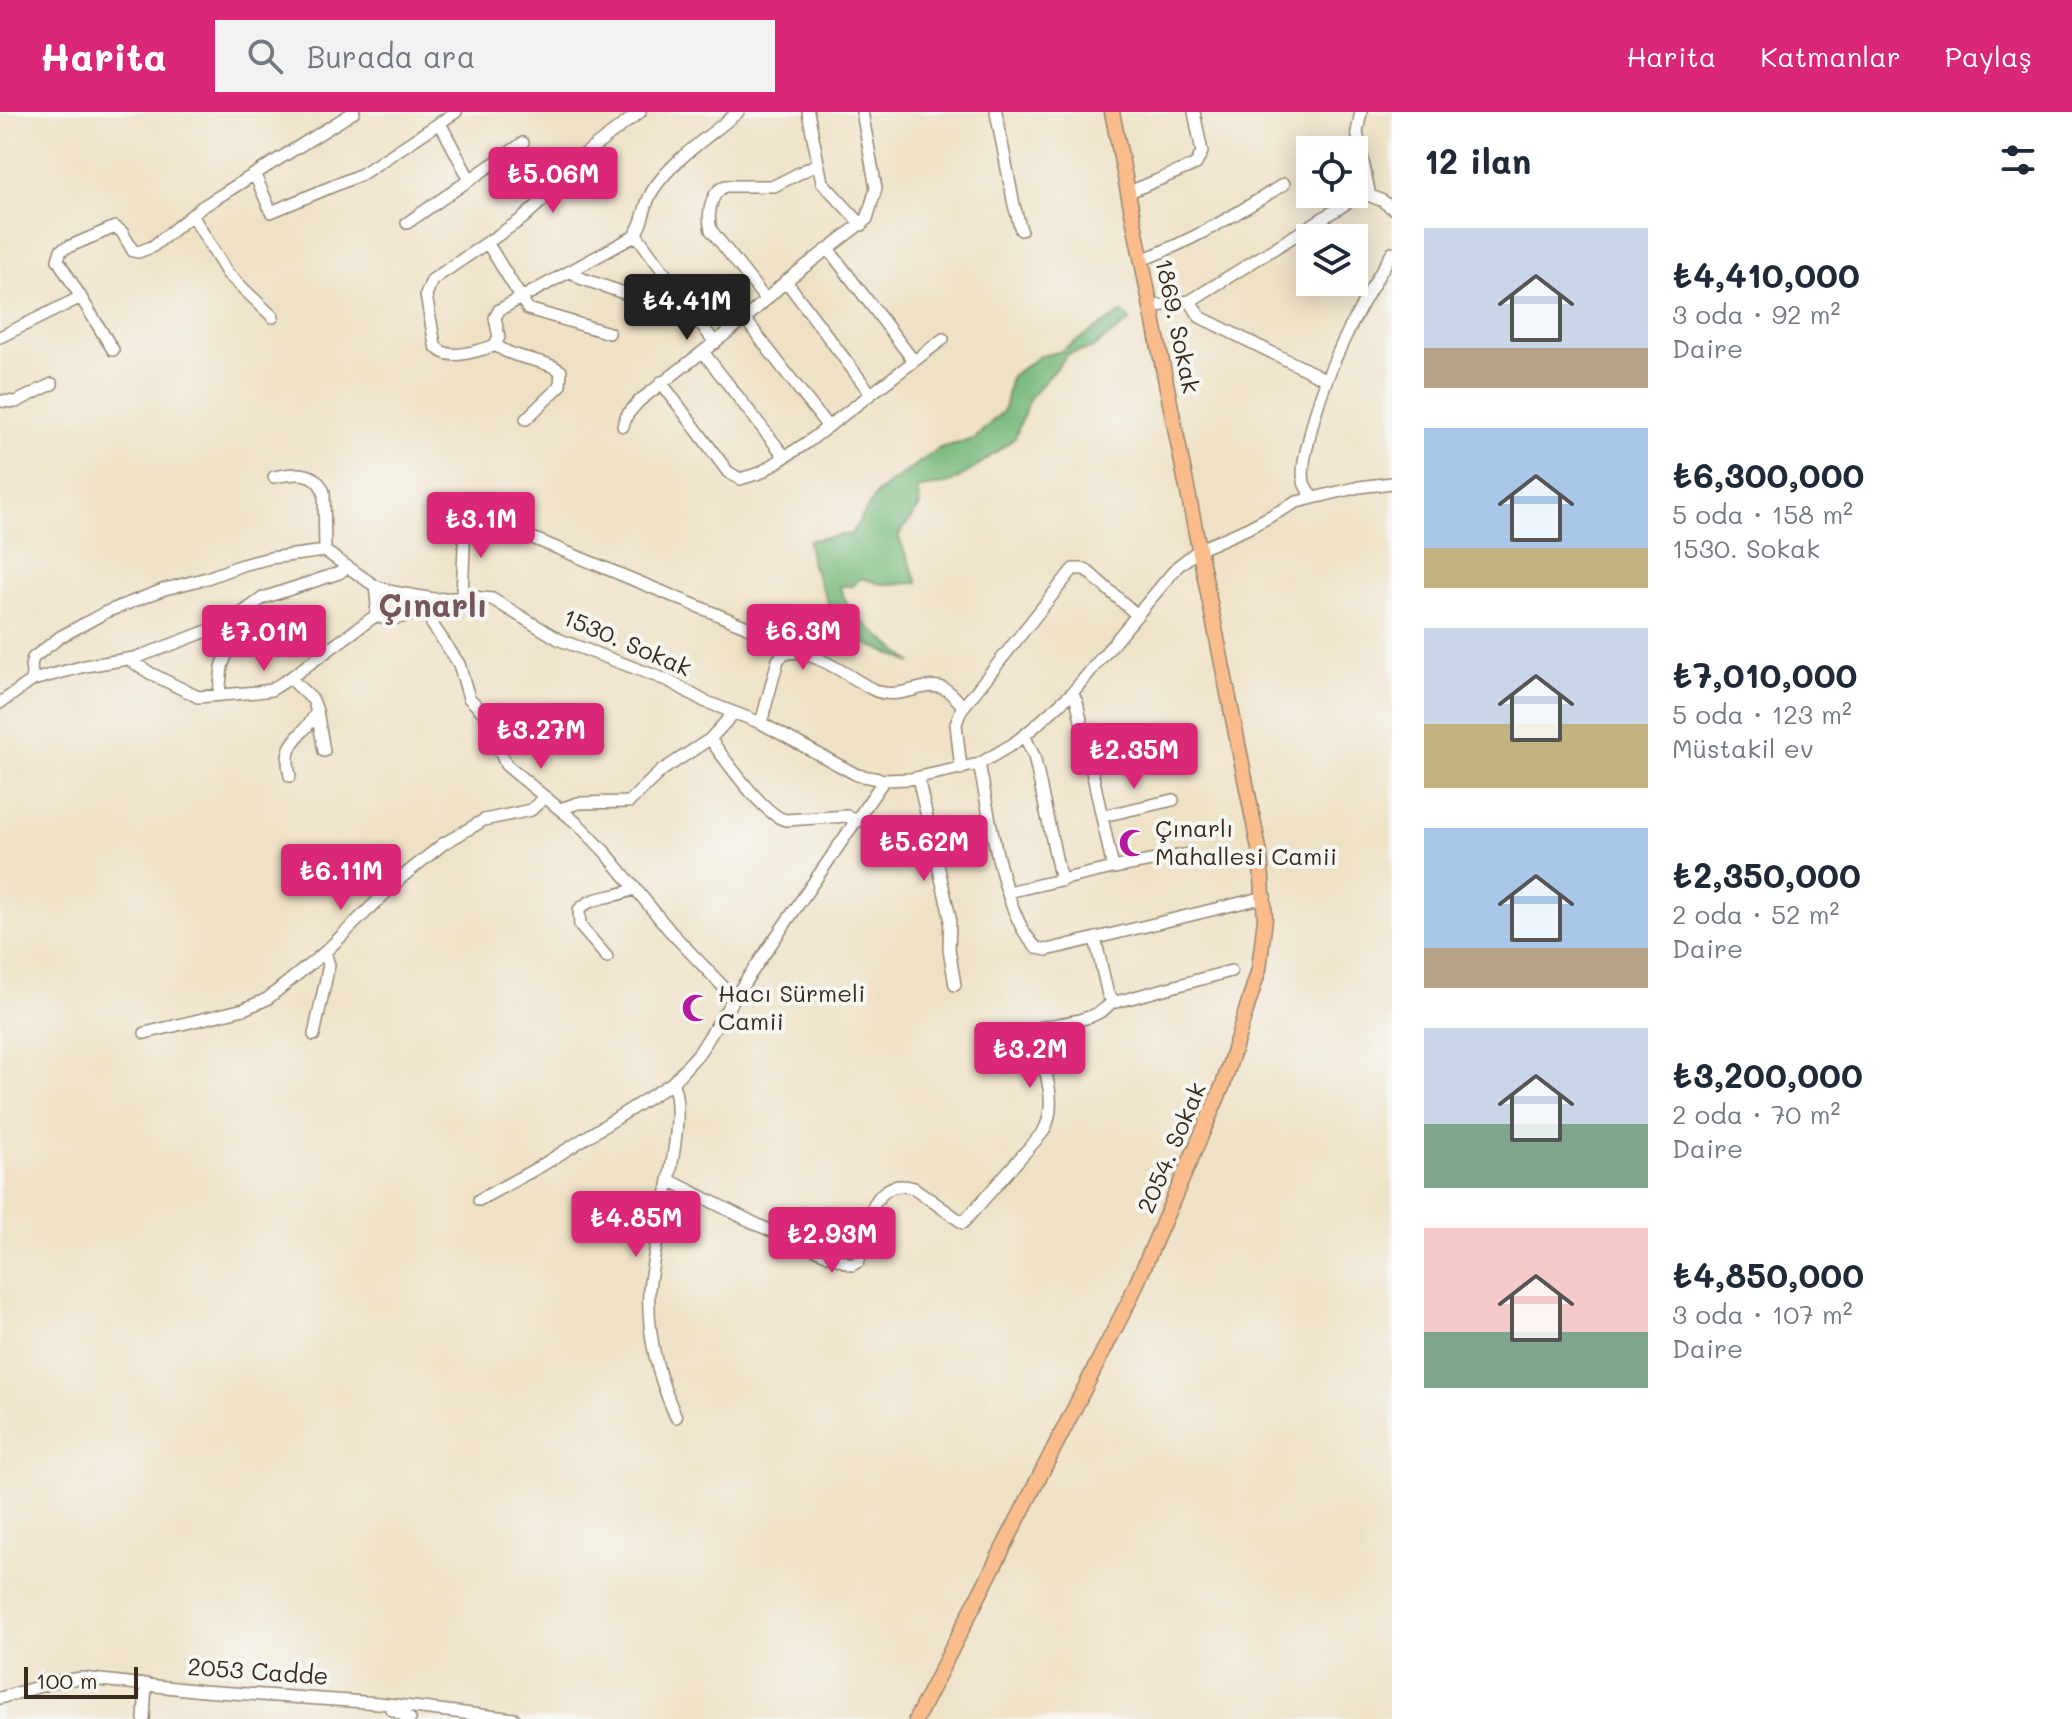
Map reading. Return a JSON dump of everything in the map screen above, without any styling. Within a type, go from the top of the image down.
[{"type":"main road","name":"1869. Sokak","points":[[1112,112],[1200,549]]},
{"type":"main road","name":"2054. Sokak","points":[[916,1719],[1129,1301],[1223,1085],[1259,969],[1265,918],[1260,854],[1200,549]]},
{"type":"street","points":[[113,350],[58,260],[61,250],[115,227],[122,232],[133,251],[141,252],[162,240],[192,215],[354,112]]},
{"type":"street","points":[[255,175],[271,212],[362,174],[456,112]]},
{"type":"street","points":[[526,419],[560,386],[561,371],[496,345],[451,355],[439,351],[435,345],[426,295],[432,280],[488,244],[543,200],[578,159],[640,112]]},
{"type":"street","points":[[496,345],[499,337],[495,321],[497,312],[636,234],[647,199],[657,183],[738,112]]},
{"type":"street","points":[[808,112],[822,182],[862,225]]},
{"type":"street","points":[[623,426],[632,407],[661,382],[745,319],[786,281],[862,225],[872,209],[876,188],[862,112]]},
{"type":"street","points":[[996,112],[1021,230]]},
{"type":"street","points":[[1127,193],[1196,164],[1202,152],[1194,112]]},
{"type":"street","points":[[1361,112],[1357,132],[1370,196]]},
{"type":"street","points":[[440,123],[470,180]]},
{"type":"street","points":[[407,223],[523,143]]},
{"type":"street","points":[[766,300],[711,230],[709,217],[714,194],[725,186],[774,186],[817,164]]},
{"type":"street","points":[[1141,260],[1210,230],[1284,184]]},
{"type":"street","points":[[1150,307],[1190,301],[1363,193],[1392,208]]},
{"type":"street","points":[[192,215],[227,273],[273,317]]},
{"type":"street","points":[[636,234],[715,343]]},
{"type":"street","points":[[488,244],[530,310],[609,333]]},
{"type":"street","points":[[829,250],[913,360]]},
{"type":"street","points":[[1312,498],[1304,481],[1305,455],[1316,405],[1325,379],[1368,293],[1392,253]]},
{"type":"street","points":[[572,271],[580,278],[627,294]]},
{"type":"street","points":[[786,281],[871,394]]},
{"type":"street","points":[[0,337],[81,297]]},
{"type":"street","points":[[1190,301],[1200,317],[1325,379]]},
{"type":"street","points":[[745,319],[828,427]]},
{"type":"street","points":[[661,382],[734,477],[747,479],[828,427],[943,339]]},
{"type":"street","points":[[703,352],[785,457]]},
{"type":"street","points":[[0,401],[16,402],[52,384]]},
{"type":"street","points":[[33,680],[33,658],[60,637],[106,612],[165,589],[242,565],[325,551],[324,492],[320,483],[313,477],[301,474],[274,477]]},
{"type":"street","name":"1530. Sokak","points":[[325,551],[375,586],[393,592],[427,598],[492,599],[560,640],[669,681],[733,714],[761,723],[857,775],[884,780],[918,778],[979,764],[1024,735],[1072,693],[1178,566],[1200,549],[1297,502],[1392,483]]},
{"type":"street","points":[[462,598],[465,521]]},
{"type":"street","points":[[506,527],[745,626],[776,642],[784,653]]},
{"type":"street","points":[[0,703],[33,680],[85,666],[128,659],[220,625],[263,598],[339,573],[347,567]]},
{"type":"street","points":[[961,769],[956,724],[963,706],[1073,569],[1085,569],[1137,615]]},
{"type":"street","points":[[375,586],[375,616]]},
{"type":"street","points":[[427,598],[432,624],[459,664],[469,698],[484,713],[506,765],[560,809],[606,853],[670,931],[734,998]]},
{"type":"street","points":[[128,659],[198,697],[271,690],[375,616],[398,619],[430,611]]},
{"type":"street","points":[[219,694],[222,667],[229,647],[220,625]]},
{"type":"street","points":[[761,723],[778,660],[791,650],[803,652],[882,693],[943,688],[963,706]]},
{"type":"street","points":[[290,678],[313,700],[324,751]]},
{"type":"street","points":[[1072,693],[1077,702],[1113,868]]},
{"type":"street","points":[[290,776],[287,752],[292,740],[317,711]]},
{"type":"street","points":[[560,809],[586,802],[629,802],[661,771],[710,739],[733,714]]},
{"type":"street","points":[[1024,735],[1034,756],[1061,881]]},
{"type":"street","points":[[710,739],[738,777],[780,819],[847,816],[857,822]]},
{"type":"street","points":[[979,764],[1008,892],[1018,921],[1037,948],[1047,950],[1265,897]]},
{"type":"street","points":[[918,778],[950,917],[949,949],[955,985]]},
{"type":"street","points":[[479,1200],[551,1160],[672,1083],[699,1053],[884,780]]},
{"type":"street","points":[[145,1033],[260,1003],[325,952],[402,877],[443,844],[484,820],[531,810],[545,797]]},
{"type":"street","points":[[1103,816],[1173,800]]},
{"type":"street","points":[[1008,892],[1189,854]]},
{"type":"street","points":[[607,957],[580,926],[579,910],[590,901],[622,895],[635,888]]},
{"type":"street","points":[[1095,938],[1106,992],[1113,1000],[1122,1001],[1231,971]]},
{"type":"street","points":[[314,1035],[328,976],[329,958],[325,952]]},
{"type":"street","points":[[669,1180],[760,1226],[852,1265],[859,1261],[873,1204],[892,1187],[914,1188],[963,1223],[1043,1132],[1049,1121],[1051,1103],[1036,1037],[1039,1030],[1097,1014],[1113,1000]]},
{"type":"street","points":[[672,1083],[678,1100],[669,1180],[651,1276],[649,1308],[655,1358],[676,1417]]},
{"type":"street","name":"2053 Cadde","points":[[0,1698],[73,1678],[379,1703],[463,1717],[515,1719]]},
{"type":"street","points":[[144,1719],[146,1684]]},
{"type":"street","points":[[379,1703],[410,1719]]},
{"type":"green space","points":[[1122,312],[1130,321],[1091,349],[1068,354],[1029,399],[1015,438],[950,483],[917,489],[920,506],[898,536],[918,583],[882,584],[861,578],[852,586],[839,586],[851,612],[912,663],[841,633],[812,565],[808,540],[851,534],[878,492],[940,448],[974,439],[1004,410],[1011,376],[1040,356],[1059,352]]},
{"type":"place","name":"Çınarlı Mahallesi Camii","points":[[1133,843]]},
{"type":"place","name":"Hacı Sürmeli Camii","points":[[696,1008]]},
{"type":"district","name":"Çınarlı","points":[[433,606]]}]
